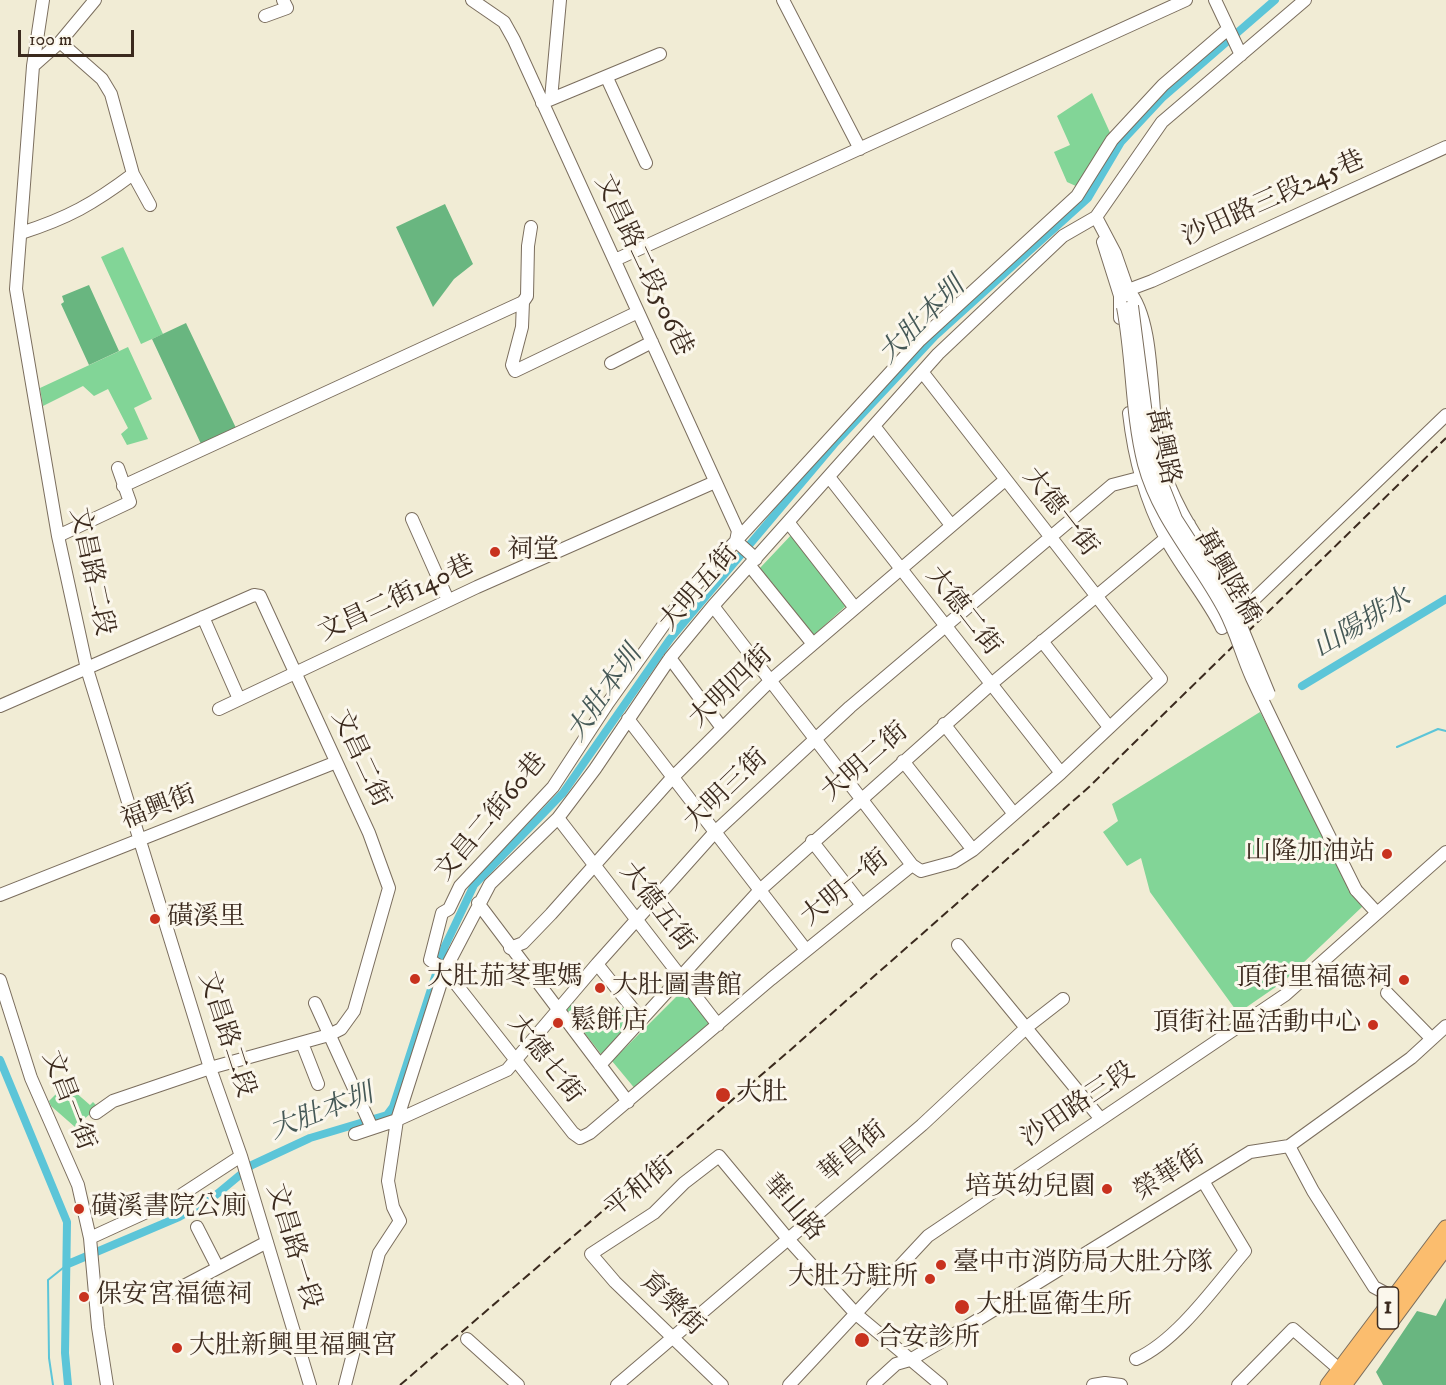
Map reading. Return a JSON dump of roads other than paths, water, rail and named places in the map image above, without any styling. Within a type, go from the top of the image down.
[{"type":"main road","name":"1","points":[[1344,1385],[1401,1301],[1446,1228]]},
{"type":"main road","name":"1","points":[[1328,1385],[1339,1369],[1446,1247]]},
{"type":"street","name":"文昌路二段","points":[[43,0],[33,66],[16,289],[58,536],[87,669],[210,1068],[241,1156]]},
{"type":"street","points":[[33,66],[60,42],[95,0]]},
{"type":"street","points":[[265,16],[286,8],[283,0]]},
{"type":"street","name":"文昌路二段506巷","points":[[472,0],[504,22],[546,101],[638,312],[738,531],[736,540]]},
{"type":"street","points":[[560,0],[546,101],[607,78],[660,54]]},
{"type":"street","points":[[783,0],[860,149]]},
{"type":"street","points":[[615,260],[1186,0]]},
{"type":"street","points":[[1215,0],[1241,56]]},
{"type":"street","points":[[1096,217],[1146,141],[1162,122],[1305,0]]},
{"type":"street","name":"文昌二街60巷","points":[[430,960],[442,913],[449,909],[459,886],[553,787],[608,703],[680,602],[920,340],[1077,196],[1112,140],[1163,85],[1228,29]]},
{"type":"street","points":[[60,42],[102,79],[111,94],[133,174],[150,205]]},
{"type":"street","points":[[607,78],[646,163]]},
{"type":"street","name":"沙田路三段245巷","points":[[1124,291],[1446,147]]},
{"type":"street","points":[[21,233],[61,220],[82,210],[133,174]]},
{"type":"street","name":"萬興路","points":[[1096,217],[1128,307]]},
{"type":"street","name":"大明五街","points":[[345,1385],[379,1253],[400,1221],[393,1207],[388,1181],[397,1119],[446,970],[478,903],[490,884],[558,818],[595,769],[669,658],[938,354],[1063,236],[1096,217]]},
{"type":"street","points":[[531,226],[528,246],[527,296],[512,364],[516,371],[638,312]]},
{"type":"street","name":"萬興路","points":[[1124,291],[1118,304],[1125,352],[1128,402],[1139,478],[1166,538],[1205,597],[1222,628]]},
{"type":"street","name":"萬興路","points":[[1124,291],[1138,301],[1145,327],[1153,426],[1160,460],[1189,524],[1228,583]]},
{"type":"street","points":[[123,486],[524,302]]},
{"type":"street","name":"萬興陸橋","points":[[1128,307],[1149,438],[1160,479],[1176,519],[1234,609],[1264,683],[1359,888],[1377,913]]},
{"type":"street","points":[[611,363],[652,342]]},
{"type":"street","name":"大德一街","points":[[922,373],[1050,540],[1161,679]]},
{"type":"street","points":[[1205,597],[1228,583],[1243,610],[1446,415]]},
{"type":"street","points":[[874,426],[951,525]]},
{"type":"street","points":[[58,536],[130,502],[118,468]]},
{"type":"street","name":"大德二街","points":[[829,477],[944,627],[1061,773]]},
{"type":"street","name":"大明三街","points":[[355,1134],[397,1119],[507,1070],[597,964],[715,832],[815,738],[1112,485],[1139,478]]},
{"type":"street","name":"大明四街","points":[[510,948],[523,943],[672,778],[771,680],[1005,480]]},
{"type":"street","name":"文昌二街140巷","points":[[219,709],[448,600],[715,482]]},
{"type":"street","points":[[412,519],[448,600]]},
{"type":"street","points":[[788,522],[855,608]]},
{"type":"street","name":"大明二街","points":[[600,1065],[682,978],[759,890],[861,797],[990,685],[1166,538],[1189,524]]},
{"type":"street","points":[[736,540],[813,644]]},
{"type":"street","name":"文昌二街","points":[[87,669],[254,595],[260,596],[334,763],[369,833],[389,888],[354,1011],[341,1029],[329,1035],[210,1068],[113,1101],[96,1113]]},
{"type":"street","points":[[713,606],[912,865]]},
{"type":"street","points":[[203,617],[239,699]]},
{"type":"street","points":[[1042,641],[1109,727]]},
{"type":"street","points":[[669,658],[722,728]]},
{"type":"street","points":[[0,706],[87,669]]},
{"type":"street","name":"大明一街","points":[[590,1133],[861,904],[912,865],[921,871],[927,871],[954,862],[973,850],[1061,773],[1161,679]]},
{"type":"street","points":[[628,719],[806,950]]},
{"type":"street","points":[[945,724],[1014,814]]},
{"type":"street","points":[[903,761],[973,850]]},
{"type":"street","name":"福興街","points":[[0,895],[334,763]]},
{"type":"street","name":"大德五街","points":[[558,818],[718,1025]]},
{"type":"street","points":[[812,842],[861,904]]},
{"type":"street","name":"沙田路三段","points":[[789,1385],[928,1236],[1285,995],[1446,852]]},
{"type":"street","points":[[478,903],[628,1102]]},
{"type":"street","points":[[958,945],[1100,1118]]},
{"type":"street","name":"大德七街","points":[[430,960],[446,970],[573,1133],[580,1138],[590,1133]]},
{"type":"street","points":[[597,964],[641,1019]]},
{"type":"street","name":"文昌一街","points":[[0,980],[31,1078],[78,1185],[90,1238],[98,1327],[107,1385]]},
{"type":"street","points":[[1387,993],[1432,1039]]},
{"type":"street","name":"華昌街","points":[[617,1385],[922,1125],[1027,1027],[1063,999]]},
{"type":"street","points":[[315,1003],[372,1128]]},
{"type":"street","name":"榮華街","points":[[873,1385],[896,1364],[910,1360],[1250,1152],[1289,1146],[1411,1058],[1446,1026]]},
{"type":"street","points":[[302,1043],[318,1084]]},
{"type":"street","points":[[1289,1146],[1313,1191],[1374,1287],[1401,1301]]},
{"type":"street","points":[[90,1238],[175,1199],[241,1156]]},
{"type":"street","name":"文昌路一段","points":[[241,1156],[310,1385]]},
{"type":"street","name":"華山路","points":[[719,1156],[788,1239],[856,1314],[939,1384]]},
{"type":"street","name":"平和街","points":[[591,1254],[654,1213],[684,1182],[719,1156]]},
{"type":"street","points":[[1136,1359],[1146,1355],[1173,1332],[1245,1251],[1203,1181]]},
{"type":"street","points":[[197,1227],[218,1268]]},
{"type":"street","points":[[161,1298],[267,1242]]},
{"type":"street","name":"育樂街","points":[[591,1254],[672,1338],[722,1385]]},
{"type":"street","points":[[1238,1385],[1293,1329],[1339,1369]]},
{"type":"street","points":[[467,1339],[518,1385]]},
{"type":"street","points":[[1093,1385],[1105,1383],[1121,1385]]},
{"type":"waterway","name":"大肚本圳","points":[[68,1264],[179,1217],[211,1199],[252,1165],[310,1138],[387,1115],[393,1107],[445,946],[474,885],[563,793],[670,639],[836,442],[935,336],[1088,198],[1121,142],[1162,98],[1275,0]]},
{"type":"waterway","name":"山陽排水","points":[[1302,686],[1446,599]]},
{"type":"waterway","points":[[1397,747],[1438,729],[1446,731]]},
{"type":"waterway","points":[[0,1060],[67,1222],[65,1353],[68,1385]]},
{"type":"waterway","name":"大肚本圳","points":[[53,1385],[49,1358],[48,1280],[68,1264]]},
{"type":"railway","points":[[400,1385],[788,1052],[1089,787],[1446,438]]},
{"type":"place","name":"祠堂","points":[[495,552]]},
{"type":"place","name":"山隆加油站","points":[[1387,854]]},
{"type":"place","name":"磺溪里","points":[[155,919]]},
{"type":"place","name":"大肚茄苳聖媽","points":[[415,979]]},
{"type":"place","name":"頂街里福德祠","points":[[1404,980]]},
{"type":"place","name":"大肚圖書館","points":[[600,988]]},
{"type":"place","name":"鬆餅店","points":[[558,1023]]},
{"type":"place","name":"頂街社區活動中心","points":[[1373,1025]]},
{"type":"place","name":"大肚","points":[[723,1095]]},
{"type":"place","name":"培英幼兒園","points":[[1107,1189]]},
{"type":"place","name":"磺溪書院公廁","points":[[79,1209]]},
{"type":"place","name":"臺中市消防局大肚分隊","points":[[941,1265]]},
{"type":"place","name":"大肚分駐所","points":[[930,1279]]},
{"type":"place","name":"保安宮福德祠","points":[[84,1297]]},
{"type":"place","name":"大肚區衛生所","points":[[962,1307]]},
{"type":"place","name":"合安診所","points":[[862,1340]]},
{"type":"place","name":"大肚新興里福興宮","points":[[177,1348]]}]
